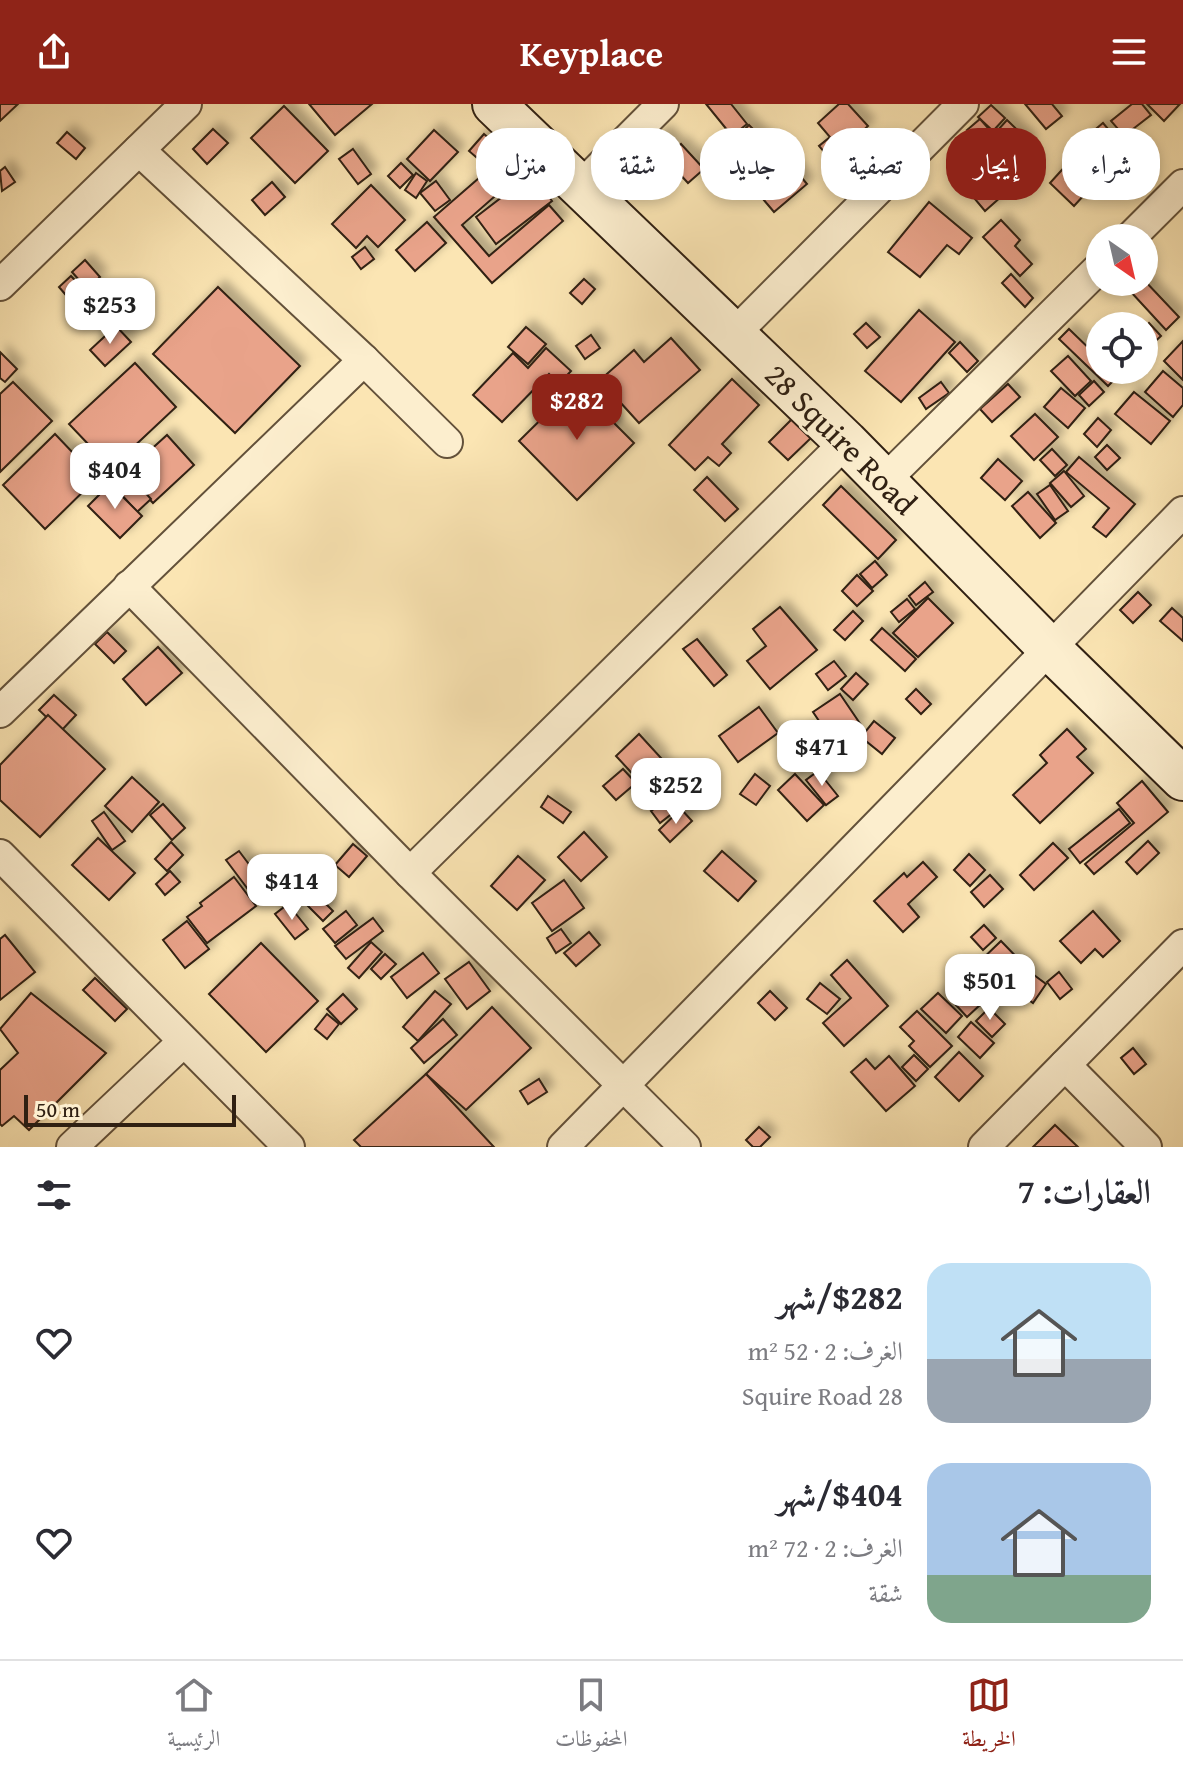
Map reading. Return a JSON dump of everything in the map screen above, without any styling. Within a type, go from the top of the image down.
[{"type":"street","points":[[0,285],[186,104]]},
{"type":"street","name":"28 Squire Road","points":[[494,104],[735,333],[1183,779]]},
{"type":"street","points":[[581,186],[663,104]]},
{"type":"street","points":[[735,333],[963,104]]},
{"type":"street","points":[[139,150],[364,360],[447,442]]},
{"type":"street","points":[[1144,224],[1183,185]]},
{"type":"street","points":[[884,481],[1086,281]]},
{"type":"street","points":[[0,712],[364,360]]},
{"type":"street","points":[[410,873],[846,442]]},
{"type":"street","points":[[563,1147],[1183,512]]},
{"type":"street","points":[[129,586],[410,873],[685,1147]]},
{"type":"street","points":[[0,855],[289,1147]]},
{"type":"street","points":[[984,1147],[1183,945]]},
{"type":"street","points":[[72,1147],[183,1042]]},
{"type":"street","points":[[1065,1065],[1146,1147]]},
{"type":"building","points":[[0,104],[18,104],[0,121]]},
{"type":"building","points":[[309,104],[372,104],[335,135]]},
{"type":"building","points":[[706,104],[731,104],[747,124],[742,128],[726,128]]},
{"type":"building","points":[[839,104],[848,104],[868,126],[822,128],[818,123]]},
{"type":"building","points":[[1025,104],[1052,104],[1062,116],[1045,128]]},
{"type":"building","points":[[1132,104],[1142,104],[1151,115],[1134,128],[1117,128],[1111,121]]},
{"type":"building","points":[[1147,104],[1180,104],[1164,121]]},
{"type":"building","points":[[991,105],[1005,118],[996,128],[990,128],[978,117]]},
{"type":"building","points":[[284,106],[328,151],[295,183],[251,138]]},
{"type":"building","points":[[980,119],[988,128],[969,128]]},
{"type":"building","points":[[1007,120],[1015,128],[1000,128]]},
{"type":"building","points":[[213,129],[228,143],[207,164],[193,149]]},
{"type":"building","points":[[434,130],[458,152],[430,181],[407,159]]},
{"type":"building","points":[[67,132],[85,148],[76,159],[57,143]]},
{"type":"building","points":[[476,143],[476,157],[469,151]]},
{"type":"building","points":[[684,147],[700,165],[700,172],[688,183],[684,179]]},
{"type":"building","points":[[353,149],[371,174],[358,184],[339,159]]},
{"type":"building","points":[[401,163],[413,175],[400,188],[388,176]]},
{"type":"building","points":[[5,167],[15,182],[2,191],[0,171]]},
{"type":"building","points":[[1062,170],[1062,194],[1050,183]]},
{"type":"building","points":[[416,173],[427,181],[416,198],[405,190]]},
{"type":"building","points":[[436,181],[450,200],[435,211],[420,193]]},
{"type":"building","points":[[476,181],[476,200],[491,200],[462,225],[489,256],[549,205],[563,221],[492,283],[434,217]]},
{"type":"building","points":[[272,182],[285,197],[265,215],[252,200]]},
{"type":"building","points":[[371,185],[405,220],[378,247],[367,236],[356,248],[332,224]]},
{"type":"building","points":[[498,200],[552,201],[496,244],[476,217]]},
{"type":"building","points":[[764,200],[788,200],[774,212]]},
{"type":"building","points":[[976,200],[997,200],[985,211]]},
{"type":"building","points":[[929,202],[972,238],[959,254],[947,245],[920,277],[888,252]]},
{"type":"building","points":[[1001,220],[1020,240],[1015,246],[1032,264],[1020,276],[983,237]]},
{"type":"building","points":[[427,222],[446,243],[415,271],[396,250]]},
{"type":"building","points":[[365,247],[374,259],[361,269],[352,257]]},
{"type":"building","points":[[85,260],[100,277],[87,289],[72,272]]},
{"type":"building","points":[[1011,274],[1033,298],[1025,307],[1002,283]]},
{"type":"building","points":[[71,276],[84,290],[71,301],[59,287]]},
{"type":"building","points":[[584,279],[595,289],[582,304],[570,293]]},
{"type":"building","points":[[218,287],[300,366],[235,433],[153,354]]},
{"type":"building","points":[[89,289],[106,308],[90,322],[73,303]]},
{"type":"building","points":[[1158,295],[1179,317],[1166,330],[1158,321],[1158,312],[1149,312],[1135,296]]},
{"type":"building","points":[[919,310],[955,342],[901,402],[865,371]]},
{"type":"building","points":[[866,323],[880,337],[867,348],[854,334]]},
{"type":"building","points":[[116,326],[131,342],[105,366],[90,350]]},
{"type":"building","points":[[526,327],[546,344],[528,364],[508,347]]},
{"type":"building","points":[[1069,329],[1086,345],[1086,365],[1059,339]]},
{"type":"building","points":[[591,335],[600,348],[585,359],[576,346]]},
{"type":"building","points":[[671,338],[700,370],[639,423],[600,380],[634,350],[644,362]]},
{"type":"building","points":[[1183,341],[1183,380],[1164,361]]},
{"type":"building","points":[[960,342],[978,361],[967,372],[949,353]]},
{"type":"building","points":[[546,348],[571,371],[559,384],[549,374],[502,422],[473,395],[513,353],[528,368]]},
{"type":"building","points":[[0,352],[17,369],[5,382],[0,378]]},
{"type":"building","points":[[1068,356],[1086,376],[1088,384],[1075,396],[1051,371]]},
{"type":"building","points":[[135,363],[176,407],[111,468],[69,424]]},
{"type":"building","points":[[1163,371],[1183,388],[1183,405],[1173,417],[1145,392],[1152,384],[1158,384],[1158,377]]},
{"type":"building","points":[[732,379],[759,405],[722,444],[731,453],[719,466],[708,457],[695,470],[669,445]]},
{"type":"building","points":[[13,382],[52,421],[0,472],[0,394]]},
{"type":"building","points":[[941,382],[949,393],[926,409],[919,398]]},
{"type":"building","points":[[1008,384],[1020,397],[992,422],[980,409]]},
{"type":"building","points":[[1091,384],[1097,384],[1104,392],[1089,406],[1079,395]]},
{"type":"building","points":[[576,385],[634,443],[577,500],[519,441]]},
{"type":"building","points":[[1061,388],[1085,408],[1068,428],[1044,407]]},
{"type":"building","points":[[1134,392],[1170,421],[1151,444],[1115,414]]},
{"type":"building","points":[[1035,414],[1058,437],[1034,460],[1011,436]]},
{"type":"building","points":[[794,417],[813,436],[788,460],[769,442]]},
{"type":"building","points":[[1098,418],[1111,430],[1097,447],[1084,434]]},
{"type":"building","points":[[55,434],[97,478],[45,529],[3,485]]},
{"type":"building","points":[[167,435],[194,465],[153,503],[125,473]]},
{"type":"building","points":[[1107,445],[1120,458],[1107,470],[1095,457]]},
{"type":"building","points":[[1052,449],[1067,465],[1055,476],[1040,460]]},
{"type":"building","points":[[1079,457],[1135,504],[1106,537],[1093,527],[1109,508],[1066,472]]},
{"type":"building","points":[[998,459],[1022,481],[1005,500],[981,478]]},
{"type":"building","points":[[125,470],[151,499],[137,512],[111,483]]},
{"type":"building","points":[[1064,471],[1084,496],[1071,507],[1050,483]]},
{"type":"building","points":[[707,477],[738,509],[725,521],[694,490]]},
{"type":"building","points":[[110,484],[142,516],[120,538],[88,506]]},
{"type":"building","points":[[1050,485],[1068,511],[1055,520],[1037,494]]},
{"type":"building","points":[[841,486],[896,540],[878,559],[823,505]]},
{"type":"building","points":[[1028,492],[1056,523],[1040,538],[1012,506]]},
{"type":"building","points":[[875,561],[887,575],[872,588],[860,574]]},
{"type":"building","points":[[857,575],[873,591],[857,606],[842,591]]},
{"type":"building","points":[[925,582],[933,592],[916,605],[909,596]]},
{"type":"building","points":[[1138,592],[1151,605],[1133,623],[1120,610]]},
{"type":"building","points":[[928,598],[953,623],[918,657],[893,633]]},
{"type":"building","points":[[907,599],[915,609],[899,622],[891,612]]},
{"type":"building","points":[[780,607],[817,650],[770,689],[747,661],[766,646],[753,629]]},
{"type":"building","points":[[1172,608],[1183,618],[1183,641],[1160,621]]},
{"type":"building","points":[[853,611],[863,621],[845,640],[834,630]]},
{"type":"building","points":[[882,628],[916,659],[905,671],[871,640]]},
{"type":"building","points":[[107,632],[126,651],[114,663],[95,644]]},
{"type":"building","points":[[697,639],[727,675],[714,686],[683,649]]},
{"type":"building","points":[[158,647],[182,673],[146,705],[123,679]]},
{"type":"building","points":[[834,661],[846,676],[828,690],[816,674]]},
{"type":"building","points":[[856,673],[868,684],[853,700],[841,689]]},
{"type":"building","points":[[916,689],[931,704],[921,714],[906,699]]},
{"type":"building","points":[[840,694],[861,725],[834,743],[813,712]]},
{"type":"building","points":[[54,695],[76,715],[61,731],[39,710]]},
{"type":"building","points":[[759,707],[778,733],[738,762],[719,736]]},
{"type":"building","points":[[48,715],[105,769],[40,837],[0,800],[0,765]]},
{"type":"building","points":[[874,721],[895,738],[882,754],[861,737]]},
{"type":"building","points":[[809,728],[827,748],[812,761],[794,741]]},
{"type":"building","points":[[1067,729],[1086,749],[1077,757],[1093,773],[1040,823],[1013,795],[1047,763],[1040,755]]},
{"type":"building","points":[[639,734],[661,758],[658,761],[674,779],[654,797],[616,756]]},
{"type":"building","points":[[623,769],[636,783],[616,800],[603,786]]},
{"type":"building","points":[[818,771],[838,796],[826,805],[806,780]]},
{"type":"building","points":[[755,774],[770,786],[756,805],[740,794]]},
{"type":"building","points":[[795,774],[824,805],[807,821],[778,790]]},
{"type":"building","points":[[132,777],[159,802],[132,832],[105,806]]},
{"type":"building","points":[[683,778],[695,790],[683,803],[671,791]]},
{"type":"building","points":[[1142,781],[1168,812],[1094,874],[1085,864],[1134,823],[1117,803]]},
{"type":"building","points":[[548,796],[571,812],[563,823],[541,807]]},
{"type":"building","points":[[666,801],[674,812],[660,823],[651,811]]},
{"type":"building","points":[[163,804],[185,828],[172,840],[150,815]]},
{"type":"building","points":[[681,809],[692,821],[670,842],[659,830]]},
{"type":"building","points":[[1119,809],[1130,823],[1080,863],[1069,849]]},
{"type":"building","points":[[104,812],[125,841],[112,850],[92,821]]},
{"type":"building","points":[[584,832],[607,857],[581,881],[558,857]]},
{"type":"building","points":[[98,838],[135,873],[109,900],[72,865]]},
{"type":"building","points":[[1148,841],[1159,853],[1137,874],[1126,862]]},
{"type":"building","points":[[171,842],[183,855],[167,871],[155,859]]},
{"type":"building","points":[[1053,843],[1068,858],[1034,890],[1020,875]]},
{"type":"building","points":[[353,844],[367,856],[349,877],[335,865]]},
{"type":"building","points":[[239,851],[272,895],[259,904],[226,860]]},
{"type":"building","points":[[722,851],[756,881],[738,901],[704,871]]},
{"type":"building","points":[[969,854],[985,870],[970,886],[954,870]]},
{"type":"building","points":[[518,856],[545,880],[517,910],[491,886]]},
{"type":"building","points":[[923,862],[937,877],[908,904],[919,917],[903,932],[874,901],[904,873],[907,877]]},
{"type":"building","points":[[170,871],[180,882],[165,895],[156,884]]},
{"type":"building","points":[[990,875],[1003,889],[984,907],[971,892]]},
{"type":"building","points":[[234,877],[256,906],[207,943],[187,917]]},
{"type":"building","points":[[564,880],[584,908],[552,931],[532,903]]},
{"type":"building","points":[[310,888],[333,911],[323,921],[300,898]]},
{"type":"building","points":[[288,904],[308,929],[295,939],[275,914]]},
{"type":"building","points":[[346,911],[357,925],[335,943],[323,929]]},
{"type":"building","points":[[1093,911],[1120,941],[1103,957],[1095,949],[1081,963],[1060,941]]},
{"type":"building","points":[[373,918],[383,931],[346,959],[335,946]]},
{"type":"building","points":[[187,921],[209,949],[185,968],[163,940]]},
{"type":"building","points":[[984,925],[996,938],[983,950],[971,937]]},
{"type":"building","points":[[561,929],[571,943],[556,953],[547,938]]},
{"type":"building","points":[[589,932],[600,945],[576,966],[564,953]]},
{"type":"building","points":[[5,935],[35,972],[0,1000],[0,939]]},
{"type":"building","points":[[1001,941],[1030,971],[1004,996],[976,965]]},
{"type":"building","points":[[371,942],[382,952],[359,978],[348,968]]},
{"type":"building","points":[[261,943],[318,1001],[266,1052],[209,994]]},
{"type":"building","points":[[423,953],[439,973],[407,998],[391,977]]},
{"type":"building","points":[[385,954],[396,964],[381,979],[371,969]]},
{"type":"building","points":[[847,960],[888,1006],[844,1046],[823,1023],[851,998],[831,975]]},
{"type":"building","points":[[469,962],[490,991],[467,1009],[445,979]]},
{"type":"building","points":[[1030,972],[1046,984],[1033,1003],[1017,991]]},
{"type":"building","points":[[1059,972],[1072,989],[1060,999],[1047,982]]},
{"type":"building","points":[[95,978],[127,1009],[115,1021],[83,990]]},
{"type":"building","points":[[983,979],[995,991],[967,1017],[956,1005]]},
{"type":"building","points":[[820,983],[840,999],[827,1014],[807,999]]},
{"type":"building","points":[[435,991],[451,1004],[418,1041],[403,1027]]},
{"type":"building","points":[[770,991],[787,1008],[775,1020],[758,1003]]},
{"type":"building","points":[[31,993],[106,1053],[29,1130],[14,1116],[2,1126],[0,1124],[0,1070],[18,1053],[0,1029]]},
{"type":"building","points":[[938,993],[962,1016],[946,1033],[921,1009]]},
{"type":"building","points":[[343,994],[357,1009],[341,1024],[327,1009]]},
{"type":"building","points":[[492,1007],[531,1048],[466,1110],[426,1074]]},
{"type":"building","points":[[989,1008],[1005,1024],[992,1037],[976,1021]]},
{"type":"building","points":[[917,1011],[952,1046],[930,1067],[909,1046],[914,1041],[900,1027]]},
{"type":"building","points":[[327,1014],[339,1024],[327,1039],[315,1029]]},
{"type":"building","points":[[443,1019],[457,1035],[424,1063],[411,1048]]},
{"type":"building","points":[[971,1022],[994,1043],[980,1058],[958,1037]]},
{"type":"building","points":[[1133,1048],[1146,1064],[1134,1074],[1121,1058]]},
{"type":"building","points":[[959,1052],[983,1076],[959,1101],[935,1077]]},
{"type":"building","points":[[914,1055],[928,1069],[916,1081],[902,1067]]},
{"type":"building","points":[[889,1056],[915,1086],[886,1111],[851,1072],[866,1059],[875,1069]]},
{"type":"building","points":[[426,1074],[494,1147],[361,1147],[354,1140]]},
{"type":"building","points":[[539,1079],[547,1092],[528,1104],[520,1091]]},
{"type":"building","points":[[1055,1125],[1078,1147],[1033,1147]]},
{"type":"building","points":[[759,1127],[770,1137],[760,1147],[753,1147],[746,1140]]}]
